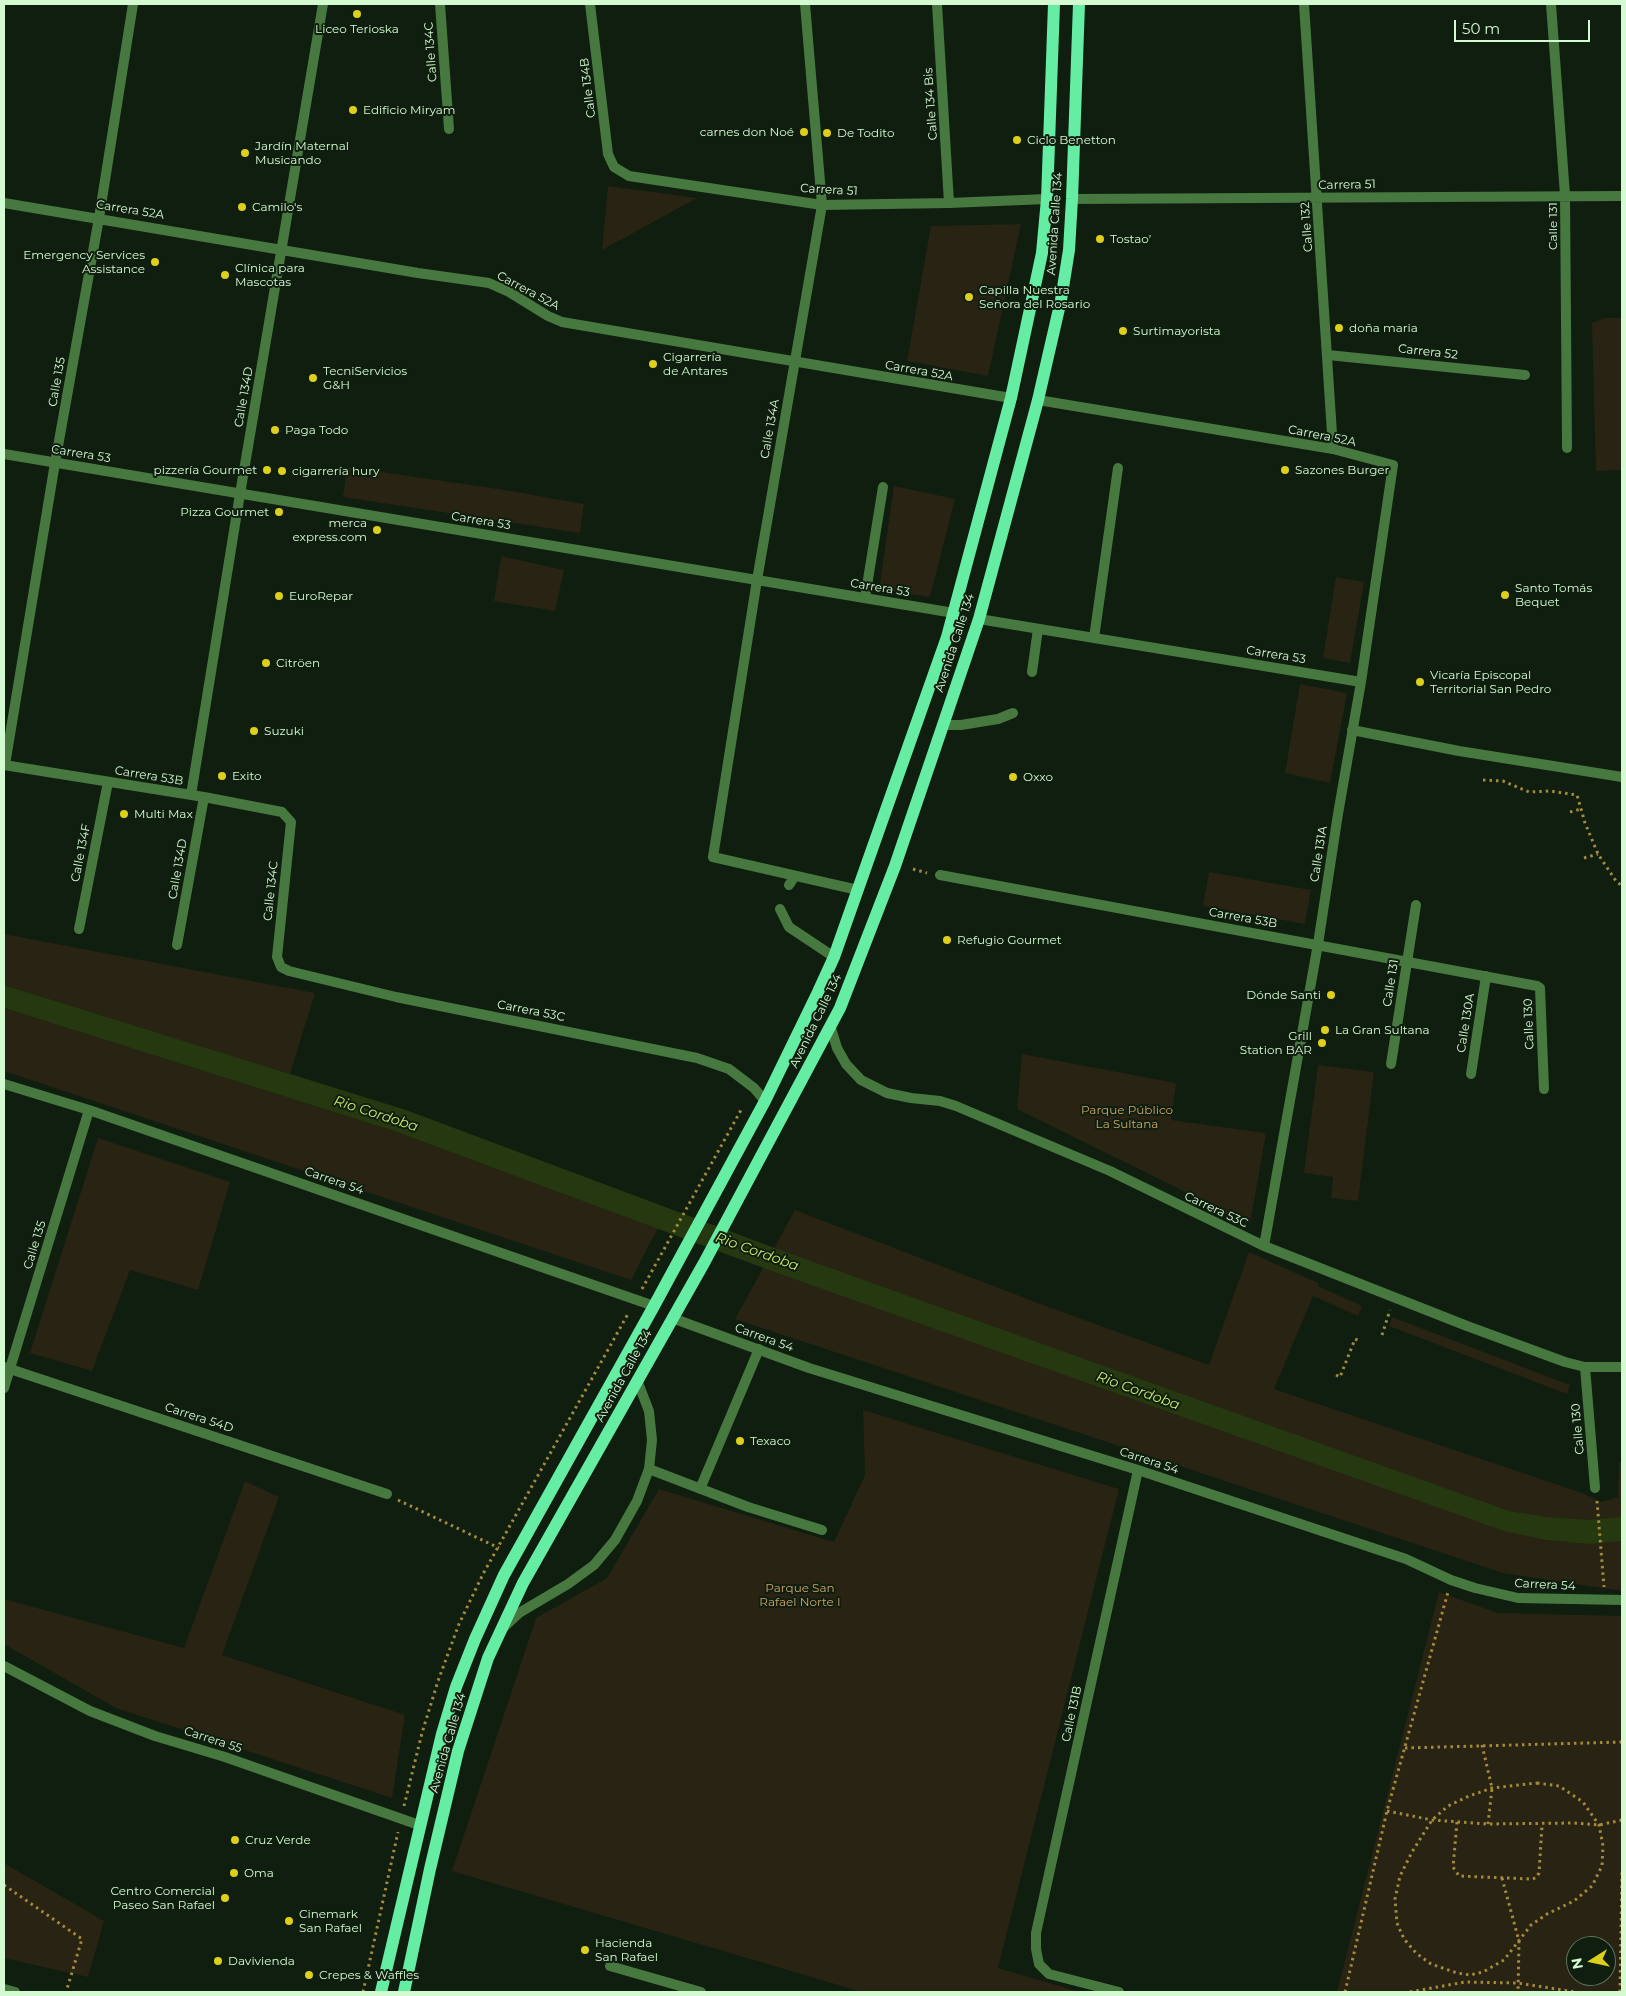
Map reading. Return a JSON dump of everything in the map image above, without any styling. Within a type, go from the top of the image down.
[{"type":"main road","name":"Avenida Calle 134","points":[[380,1992],[442,1734],[456,1687],[489,1607],[514,1556],[654,1306],[764,1101],[834,957],[954,612],[1011,398],[1042,253],[1047,199],[1054,4]]},
{"type":"main road","name":"Avenida Calle 134","points":[[404,1992],[430,1869],[458,1752],[486,1666],[500,1632],[523,1583],[704,1263],[831,1028],[849,988],[895,866],[979,619],[1038,400],[1066,274],[1072,199],[1079,4]]},
{"type":"street","name":"Calle 135","points":[[4,765],[99,218],[133,4]]},
{"type":"street","name":"Calle 134D","points":[[191,795],[323,4]]},
{"type":"street","name":"Calle 134C","points":[[440,4],[449,129]]},
{"type":"street","name":"Calle 134B","points":[[590,4],[608,154],[614,167]]},
{"type":"street","name":"Calle 134A","points":[[804,4],[822,205],[757,580],[713,857],[792,880],[858,890]]},
{"type":"street","name":"Calle 134 Bis","points":[[937,4],[949,203]]},
{"type":"street","name":"Calle 132","points":[[1304,4],[1333,449]]},
{"type":"street","name":"Calle 131","points":[[1551,4],[1565,195],[1567,448]]},
{"type":"street","name":"Carrera 51","points":[[614,167],[629,176],[822,205],[1047,199]]},
{"type":"street","name":"Carrera 51","points":[[1072,199],[1622,196]]},
{"type":"street","name":"Carrera 52A","points":[[4,202],[418,273],[489,283],[562,322],[1011,398]]},
{"type":"street","name":"Carrera 52","points":[[1328,355],[1525,375]]},
{"type":"street","name":"Carrera 52A","points":[[1038,400],[1333,449],[1392,465]]},
{"type":"street","name":"Carrera 53","points":[[4,454],[954,612]]},
{"type":"street","name":"Calle 131A","points":[[1264,1246],[1318,944],[1361,682],[1392,465]]},
{"type":"street","points":[[1094,638],[1118,468]]},
{"type":"street","points":[[865,598],[883,488]]},
{"type":"street","name":"Carrera 53","points":[[979,619],[1361,682]]},
{"type":"street","points":[[1032,672],[1038,629]]},
{"type":"street","points":[[943,725],[960,725],[998,719],[1013,713]]},
{"type":"street","points":[[1352,730],[1458,751],[1622,777]]},
{"type":"street","name":"Carrera 53B","points":[[4,765],[204,797],[282,812],[288,818]]},
{"type":"street","name":"Calle 134F","points":[[79,930],[108,782]]},
{"type":"street","name":"Calle 134D","points":[[177,945],[204,797]]},
{"type":"street","name":"Calle 134C","points":[[281,967],[277,957],[291,822],[288,818]]},
{"type":"street","name":"Carrera 53B","points":[[940,875],[1318,944],[1540,988]]},
{"type":"street","name":"Calle 131","points":[[1391,1064],[1416,905]]},
{"type":"street","points":[[780,909],[789,927],[834,957]]},
{"type":"street","name":"Carrera 53C","points":[[281,967],[289,971],[396,997],[697,1058],[729,1068],[754,1088],[764,1101]]},
{"type":"street","name":"Calle 130A","points":[[1471,1074],[1486,976]]},
{"type":"street","name":"Calle 130","points":[[1540,988],[1544,1089]]},
{"type":"street","name":"Carrera 53C","points":[[831,1028],[837,1048],[846,1064],[861,1080],[887,1093],[940,1101],[956,1106],[1110,1171],[1264,1246],[1538,1352],[1585,1367],[1622,1368]]},
{"type":"street","name":"Carrera 54","points":[[4,1084],[89,1110],[654,1306]]},
{"type":"street","name":"Calle 135","points":[[4,1388],[7,1369],[89,1110]]},
{"type":"street","name":"Carrera 54","points":[[672,1318],[819,1370],[1138,1470],[1406,1559],[1451,1580],[1475,1588],[1518,1598],[1622,1600]]},
{"type":"street","points":[[700,1489],[759,1349]]},
{"type":"street","name":"Calle 130","points":[[1585,1367],[1595,1488]]},
{"type":"street","name":"Carrera 54D","points":[[7,1369],[387,1494]]},
{"type":"street","points":[[500,1632],[519,1613],[568,1584],[594,1565],[615,1540],[636,1501],[649,1469],[652,1440],[649,1411],[637,1380]]},
{"type":"street","points":[[649,1469],[748,1507],[822,1530]]},
{"type":"street","name":"Calle 131B","points":[[1119,1992],[1050,1974],[1039,1964],[1036,1949],[1036,1933],[1138,1470]]},
{"type":"street","name":"Carrera 55","points":[[4,1666],[90,1711],[155,1736],[225,1757],[420,1825]]},
{"type":"street","points":[[610,1966],[701,1992]]},
{"type":"street","points":[[4,1989],[16,1992]]},
{"type":"path","points":[[1483,780],[1503,781],[1529,792],[1550,791],[1577,795],[1598,854],[1616,881],[1622,886]]},
{"type":"path","points":[[1570,812],[1581,809]]},
{"type":"path","points":[[1584,858],[1598,854]]},
{"type":"path","points":[[666,1247],[697,1187],[754,1088]]},
{"type":"path","points":[[1382,1335],[1394,1297]]},
{"type":"path","points":[[1336,1375],[1340,1377],[1351,1342],[1355,1339],[1360,1341]]},
{"type":"path","points":[[387,1494],[514,1556]]},
{"type":"path","points":[[1598,1507],[1605,1600]]},
{"type":"path","points":[[1345,1992],[1387,1811],[1451,1580]]},
{"type":"path","points":[[1405,1748],[1622,1742]]},
{"type":"path","points":[[1482,1745],[1492,1788],[1488,1824]]},
{"type":"path","points":[[1537,1783],[1559,1786],[1583,1802],[1599,1825],[1603,1846],[1602,1866],[1592,1886],[1574,1901],[1547,1914],[1531,1925],[1504,1960],[1483,1972],[1470,1975],[1431,1964],[1416,1953],[1404,1939],[1396,1923],[1395,1899],[1400,1876],[1432,1820],[1448,1806],[1492,1788],[1537,1783]]},
{"type":"path","points":[[1387,1811],[1432,1820],[1488,1824],[1542,1825],[1573,1823],[1599,1825],[1622,1820]]},
{"type":"path","points":[[1457,1822],[1454,1867],[1459,1876],[1502,1878],[1536,1878],[1539,1873],[1542,1825]]},
{"type":"path","points":[[1620,1992],[1622,1870]]},
{"type":"path","points":[[1502,1878],[1519,1941],[1518,1992]]},
{"type":"path","points":[[4,1885],[82,1939],[67,1989]]},
{"type":"path","points":[[1466,1982],[1470,1975]]},
{"type":"path","points":[[1410,1992],[1466,1982],[1517,1983],[1576,1992]]},
{"type":"green space","points":[[608,186],[697,198],[602,250]]},
{"type":"green space","points":[[1021,224],[988,376],[907,361],[931,226]]},
{"type":"green space","points":[[1604,318],[1622,318],[1622,470],[1596,471],[1592,323]]},
{"type":"green space","points":[[347,467],[505,490],[584,504],[580,533],[343,497]]},
{"type":"green space","points":[[894,486],[955,499],[930,597],[879,590]]},
{"type":"green space","points":[[501,556],[564,570],[555,611],[494,601]]},
{"type":"green space","points":[[1336,577],[1364,582],[1350,663],[1323,658]]},
{"type":"green space","points":[[1300,684],[1347,693],[1330,783],[1285,773]]},
{"type":"green space","points":[[1209,872],[1311,890],[1305,924],[1203,906]]},
{"type":"green space","points":[[4,934],[315,993],[290,1074],[4,985]]},
{"type":"green space","points":[[4,1008],[394,1131],[658,1228],[631,1280],[4,1071]]},
{"type":"green space","name":"Parque Público La Sultana","points":[[1022,1054],[1176,1083],[1171,1120],[1266,1133],[1250,1224],[1017,1109]]},
{"type":"green space","points":[[1318,1065],[1374,1072],[1358,1201],[1331,1198],[1333,1177],[1304,1173]]},
{"type":"green space","points":[[98,1138],[230,1182],[198,1290],[130,1270],[92,1371],[30,1353]]},
{"type":"green space","points":[[795,1210],[1043,1305],[1209,1365],[1249,1252],[1318,1283],[1318,1286],[1362,1306],[1358,1316],[1313,1296],[1274,1389],[1582,1493],[1602,1502],[1618,1497],[1619,1462],[1622,1462],[1622,1591],[1503,1573],[735,1319]]},
{"type":"green space","points":[[1392,1317],[1570,1385],[1567,1394],[1389,1326]]},
{"type":"green space","name":"Parque San Rafael Norte I","points":[[863,1410],[1119,1489],[998,1968],[1080,1992],[862,1992],[452,1871],[536,1618],[607,1578],[659,1489],[834,1542],[865,1475]]},
{"type":"green space","points":[[245,1481],[279,1497],[222,1655],[405,1715],[392,1798],[116,1708],[4,1644],[4,1599],[184,1648]]},
{"type":"green space","points":[[1439,1592],[1498,1613],[1622,1616],[1622,1992],[1337,1992]]},
{"type":"green space","points":[[4,1863],[104,1921],[88,1977],[4,1958]]},
{"type":"water","name":"Rio Cordoba","points":[[4,985],[406,1110],[780,1250],[1509,1511],[1546,1517],[1588,1520],[1622,1517],[1622,1541],[1589,1544],[1546,1540],[1504,1531],[769,1270],[394,1131],[4,1008]]},
{"type":"place","name":"Liceo Terioska","points":[[357,14]]},
{"type":"place","name":"Edificio Miryam","points":[[353,110]]},
{"type":"place","name":"carnes don Noé","points":[[804,132]]},
{"type":"place","name":"De Todito","points":[[827,133]]},
{"type":"place","name":"Ciclo Benetton","points":[[1017,140]]},
{"type":"place","name":"Jardín Maternal Musicando","points":[[245,153]]},
{"type":"place","name":"Camilo's","points":[[242,207]]},
{"type":"place","name":"Tostao’","points":[[1100,239]]},
{"type":"place","name":"Emergency Services Assistance","points":[[155,262]]},
{"type":"place","name":"Clínica para Mascotas","points":[[225,275]]},
{"type":"place","name":"Capilla Nuestra Señora del Rosario","points":[[969,297]]},
{"type":"place","name":"doña maria","points":[[1339,328]]},
{"type":"place","name":"Surtimayorista","points":[[1123,331]]},
{"type":"place","name":"Cigarrería de Antares","points":[[653,364]]},
{"type":"place","name":"TecniServicios G&H","points":[[313,378]]},
{"type":"place","name":"Paga Todo","points":[[275,430]]},
{"type":"place","name":"pizzería Gourmet","points":[[267,470]]},
{"type":"place","name":"Sazones Burger","points":[[1285,470]]},
{"type":"place","name":"cigarrería hury","points":[[282,471]]},
{"type":"place","name":"Pizza Gourmet","points":[[279,512]]},
{"type":"place","name":"merca express.com","points":[[377,530]]},
{"type":"place","name":"Santo Tomás Bequet","points":[[1505,595]]},
{"type":"place","name":"EuroRepar","points":[[279,596]]},
{"type":"place","name":"Citröen","points":[[266,663]]},
{"type":"place","name":"Vicaría Episcopal Territorial San Pedro","points":[[1420,682]]},
{"type":"place","name":"Suzuki","points":[[254,731]]},
{"type":"place","name":"Exito","points":[[222,776]]},
{"type":"place","name":"Oxxo","points":[[1013,777]]},
{"type":"place","name":"Multi Max","points":[[124,814]]},
{"type":"place","name":"Refugio Gourmet","points":[[947,940]]},
{"type":"place","name":"Dónde Santi","points":[[1331,995]]},
{"type":"place","name":"La Gran Sultana","points":[[1325,1030]]},
{"type":"place","name":"Grill Station BAR","points":[[1322,1043]]},
{"type":"place","name":"Texaco","points":[[740,1441]]},
{"type":"place","name":"Cruz Verde","points":[[235,1840]]},
{"type":"place","name":"Oma","points":[[234,1873]]},
{"type":"place","name":"Centro Comercial Paseo San Rafael","points":[[225,1898]]},
{"type":"place","name":"Cinemark San Rafael","points":[[289,1921]]},
{"type":"place","name":"Hacienda San Rafael","points":[[585,1950]]},
{"type":"place","name":"Davivienda","points":[[218,1961]]},
{"type":"place","name":"Crepes & Waffles","points":[[309,1975]]}]
